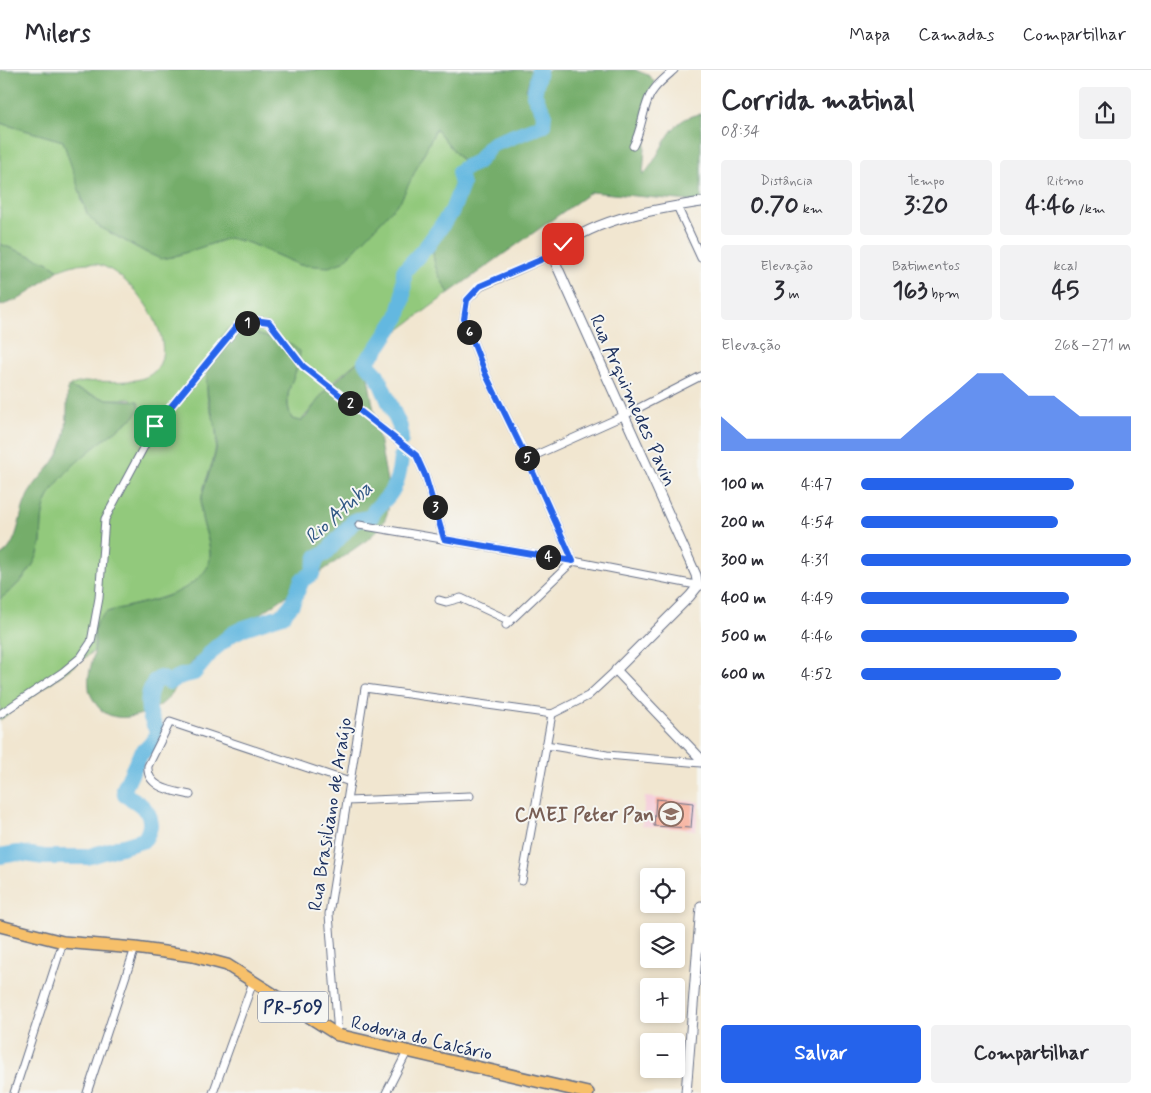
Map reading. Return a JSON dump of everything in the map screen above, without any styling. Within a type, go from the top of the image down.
[{"type":"main road","name":"Rodovia do Calcário","points":[[0,926],[63,942],[135,948],[193,956],[227,966],[338,1035],[588,1093]]},
{"type":"street","points":[[633,146],[639,136],[648,99],[674,70]]},
{"type":"street","points":[[573,561],[527,459],[486,375],[464,319],[467,300],[480,286],[552,255],[563,244],[582,234],[622,219],[701,202]]},
{"type":"street","points":[[678,206],[701,258]]},
{"type":"street","name":"Rua Arquimedes Pavin","points":[[552,255],[696,575],[699,586]]},
{"type":"street","points":[[0,714],[63,672],[81,657],[91,642],[99,598],[105,519],[155,426],[237,326],[254,320],[269,322],[303,366],[416,455],[425,475],[444,539]]},
{"type":"street","points":[[527,459],[623,416],[701,376]]},
{"type":"street","points":[[359,525],[573,561],[699,586]]},
{"type":"street","points":[[439,600],[446,602],[462,598],[508,623],[573,561]]},
{"type":"street","points":[[522,881],[552,714],[588,696],[699,586]]},
{"type":"street","points":[[616,670],[701,759]]},
{"type":"street","name":"Rua Brasiliano de Araújo","points":[[338,1035],[329,914],[365,688],[552,714]]},
{"type":"street","points":[[190,795],[168,790],[153,782],[148,773],[148,766],[170,722],[350,782]]},
{"type":"street","points":[[546,745],[606,755],[701,763]]},
{"type":"street","points":[[347,801],[470,796]]},
{"type":"street","points":[[686,1093],[701,906]]},
{"type":"street","points":[[14,1093],[63,942]]},
{"type":"street","points":[[87,1093],[135,948]]},
{"type":"street","points":[[214,1093],[253,982]]},
{"type":"street","points":[[386,1093],[407,1052]]},
{"type":"shaded area","name":"CMEI Peter Pan","points":[[645,797],[699,802],[696,830],[642,826]]},
{"type":"green space","points":[[0,70],[532,70],[526,90],[548,70],[635,70],[648,75],[654,81],[654,94],[648,107],[643,175],[650,167],[667,138],[680,122],[701,114],[701,202],[591,192],[449,293],[434,262],[433,250],[462,161],[436,129],[401,200],[343,262],[329,267],[300,265],[249,243],[229,238],[161,259],[98,226],[87,214],[63,141],[0,123]]},
{"type":"green space","points":[[0,123],[63,141],[80,189],[82,202],[98,226],[147,253],[172,257],[229,238],[249,243],[300,265],[343,262],[400,200],[436,129],[462,161],[433,250],[434,262],[449,293],[364,356],[334,381],[301,421],[292,419],[288,404],[291,383],[300,362],[291,344],[260,335],[238,324],[215,367],[207,389],[208,403],[216,430],[216,445],[201,502],[202,518],[210,551],[210,559],[204,573],[194,582],[171,595],[107,612],[95,625],[94,651],[0,720],[0,599],[21,581],[36,559],[41,541],[44,510],[54,488],[63,476],[86,454],[135,416],[132,399],[105,399],[68,387],[77,383],[140,379],[150,375],[158,367],[162,354],[161,338],[156,322],[135,291],[122,278],[109,269],[96,264],[86,263],[59,270],[47,262],[0,244]]},
{"type":"green space","points":[[0,244],[47,262],[59,270],[21,298],[0,306]]},
{"type":"green space","points":[[238,324],[260,335],[291,344],[300,352],[288,400],[292,419],[301,421],[306,417],[323,393],[364,356],[387,481],[389,499],[387,513],[375,533],[367,540],[194,660],[174,691],[159,706],[135,716],[118,717],[110,715],[102,711],[96,704],[89,690],[90,670],[95,646],[95,626],[97,622],[107,612],[159,599],[184,589],[204,572],[208,565],[210,550],[202,518],[201,501],[216,452],[217,437],[208,395],[207,375],[212,357],[223,334],[229,327]]},
{"type":"green space","points":[[68,387],[105,399],[138,401],[140,408],[135,416],[74,465],[54,488],[44,510],[41,541],[36,559],[21,581],[0,599],[0,556],[11,546],[28,495],[53,462],[64,441]]},
{"type":"building","name":"CMEI Peter Pan","points":[[656,799],[693,803],[691,828],[654,826]]},
{"type":"waterway","name":"Rio Atuba","points":[[401,440],[400,427],[377,375],[365,362],[376,350],[398,317],[403,299],[404,271],[427,246],[452,211],[462,185],[459,172],[463,168],[477,162],[493,144],[543,125],[544,113],[534,95],[539,70]]},
{"type":"waterway","name":"Rio Atuba","points":[[0,856],[18,853],[44,857],[87,857],[144,840],[150,825],[148,813],[139,803],[125,795],[124,789],[140,755],[151,744],[158,732],[152,720],[148,700],[155,681],[160,678],[170,682],[181,676],[194,673],[213,650],[232,634],[283,615],[292,604],[302,580],[312,574],[317,557],[325,554],[354,521],[371,517],[376,508],[389,495],[398,477],[401,457]]},
{"type":"place","name":"CMEI Peter Pan","points":[[671,814]]},
{"type":"route","points":[[155,426],[237,326],[254,320],[269,322],[303,366],[416,455],[425,475],[444,539],[573,561],[527,459],[486,375],[464,319],[467,300],[480,286],[552,255],[563,244]]}]
